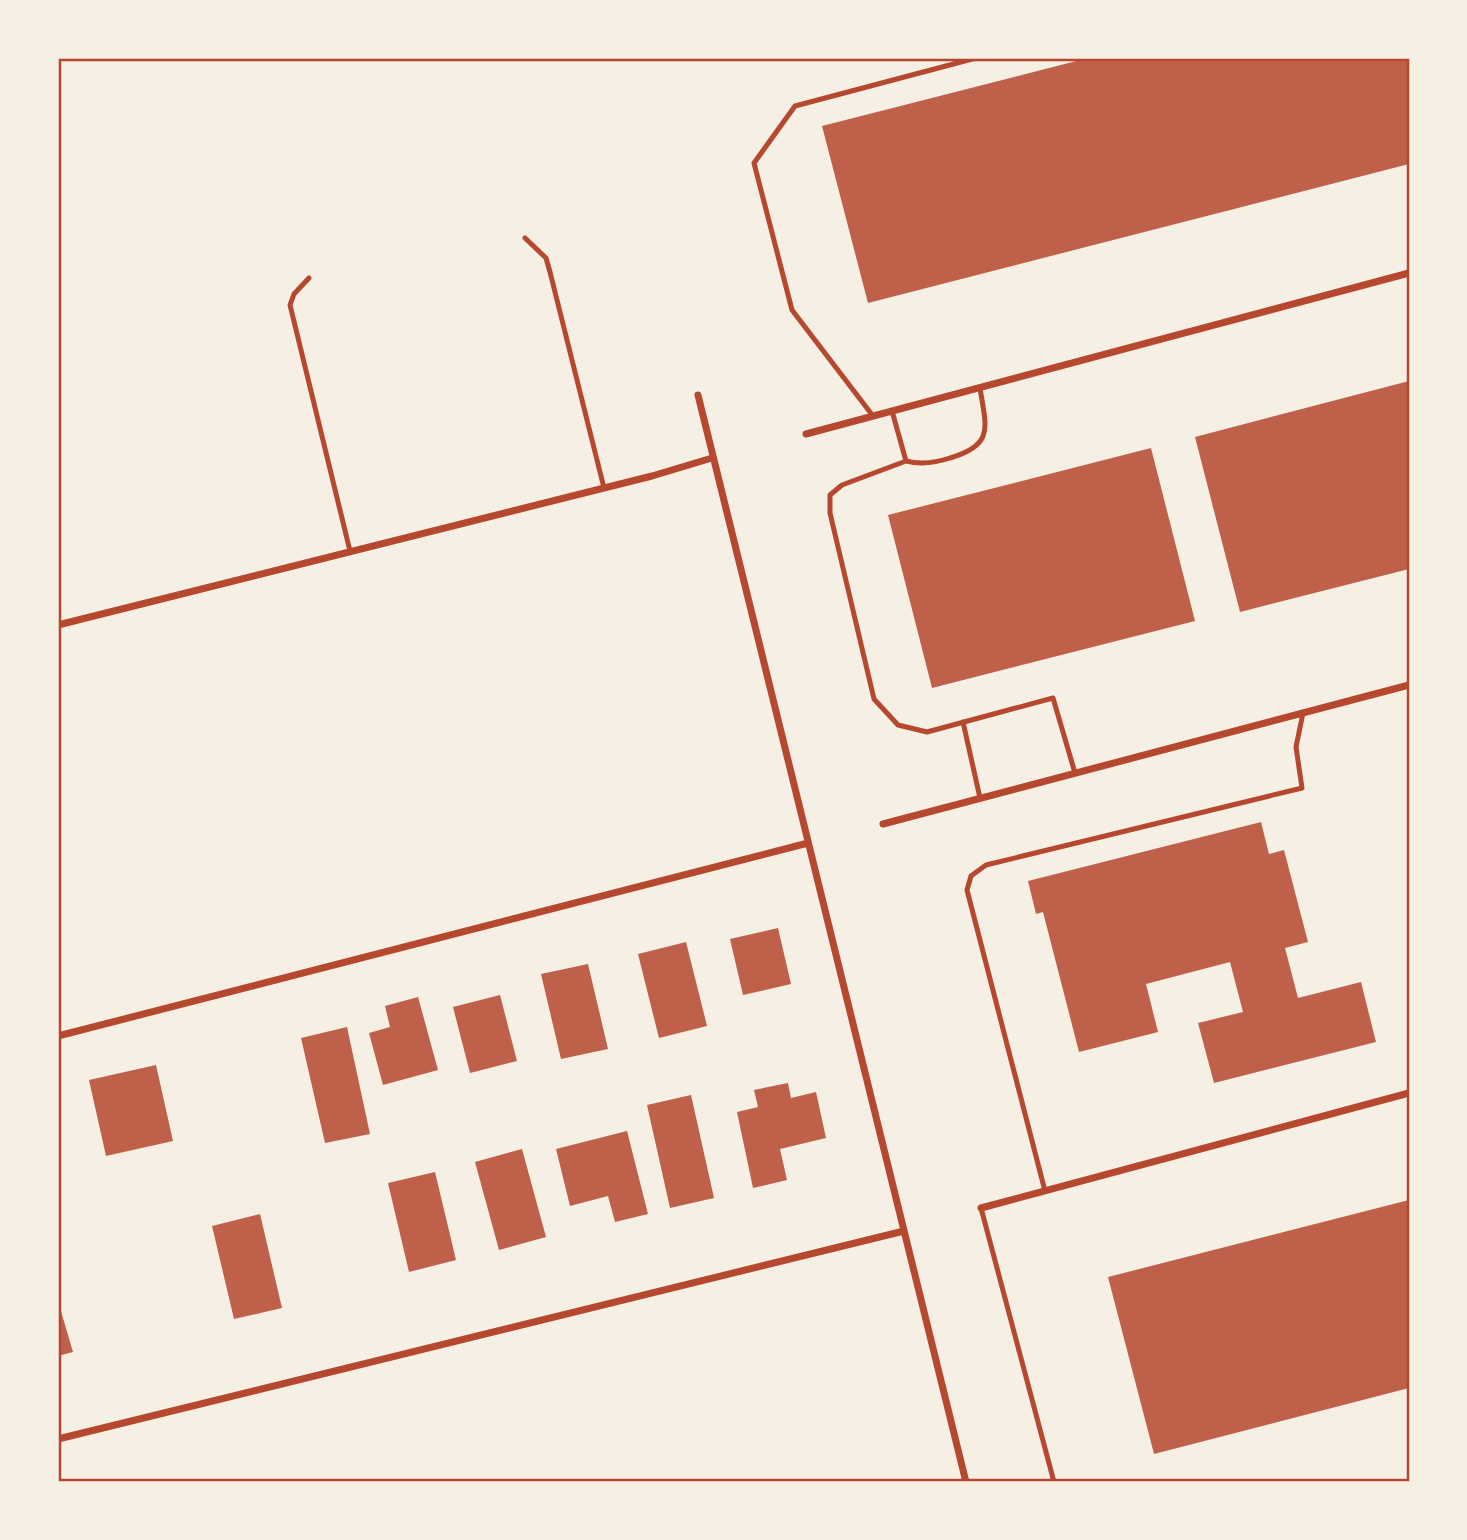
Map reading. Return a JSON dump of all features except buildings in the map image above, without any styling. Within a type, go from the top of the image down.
[{"type":"street","points":[[806,434],[1409,273]]},
{"type":"street","points":[[698,396],[966,1482]]},
{"type":"street","points":[[58,625],[604,488],[712,458]]},
{"type":"street","points":[[883,824],[1409,685]]},
{"type":"street","points":[[58,1036],[808,844]]},
{"type":"street","points":[[981,1208],[1409,1093]]},
{"type":"street","points":[[58,1439],[904,1231]]},
{"type":"lane","points":[[873,416],[792,310],[754,163],[795,106],[976,58]]},
{"type":"lane","points":[[526,238],[546,258],[604,488]]},
{"type":"lane","points":[[309,278],[294,294],[290,305],[350,551]]},
{"type":"lane","points":[[980,388],[986,426],[982,441],[972,452],[922,464],[906,461],[842,485],[830,495],[830,513],[874,699],[898,725],[927,732],[1053,698],[1075,773]]},
{"type":"lane","points":[[892,411],[906,461]]},
{"type":"lane","points":[[1045,1191],[967,890],[971,876],[986,865],[1302,788],[1296,747],[1303,713]]},
{"type":"lane","points":[[963,722],[980,798]]},
{"type":"lane","points":[[981,1208],[1054,1482]]}]
